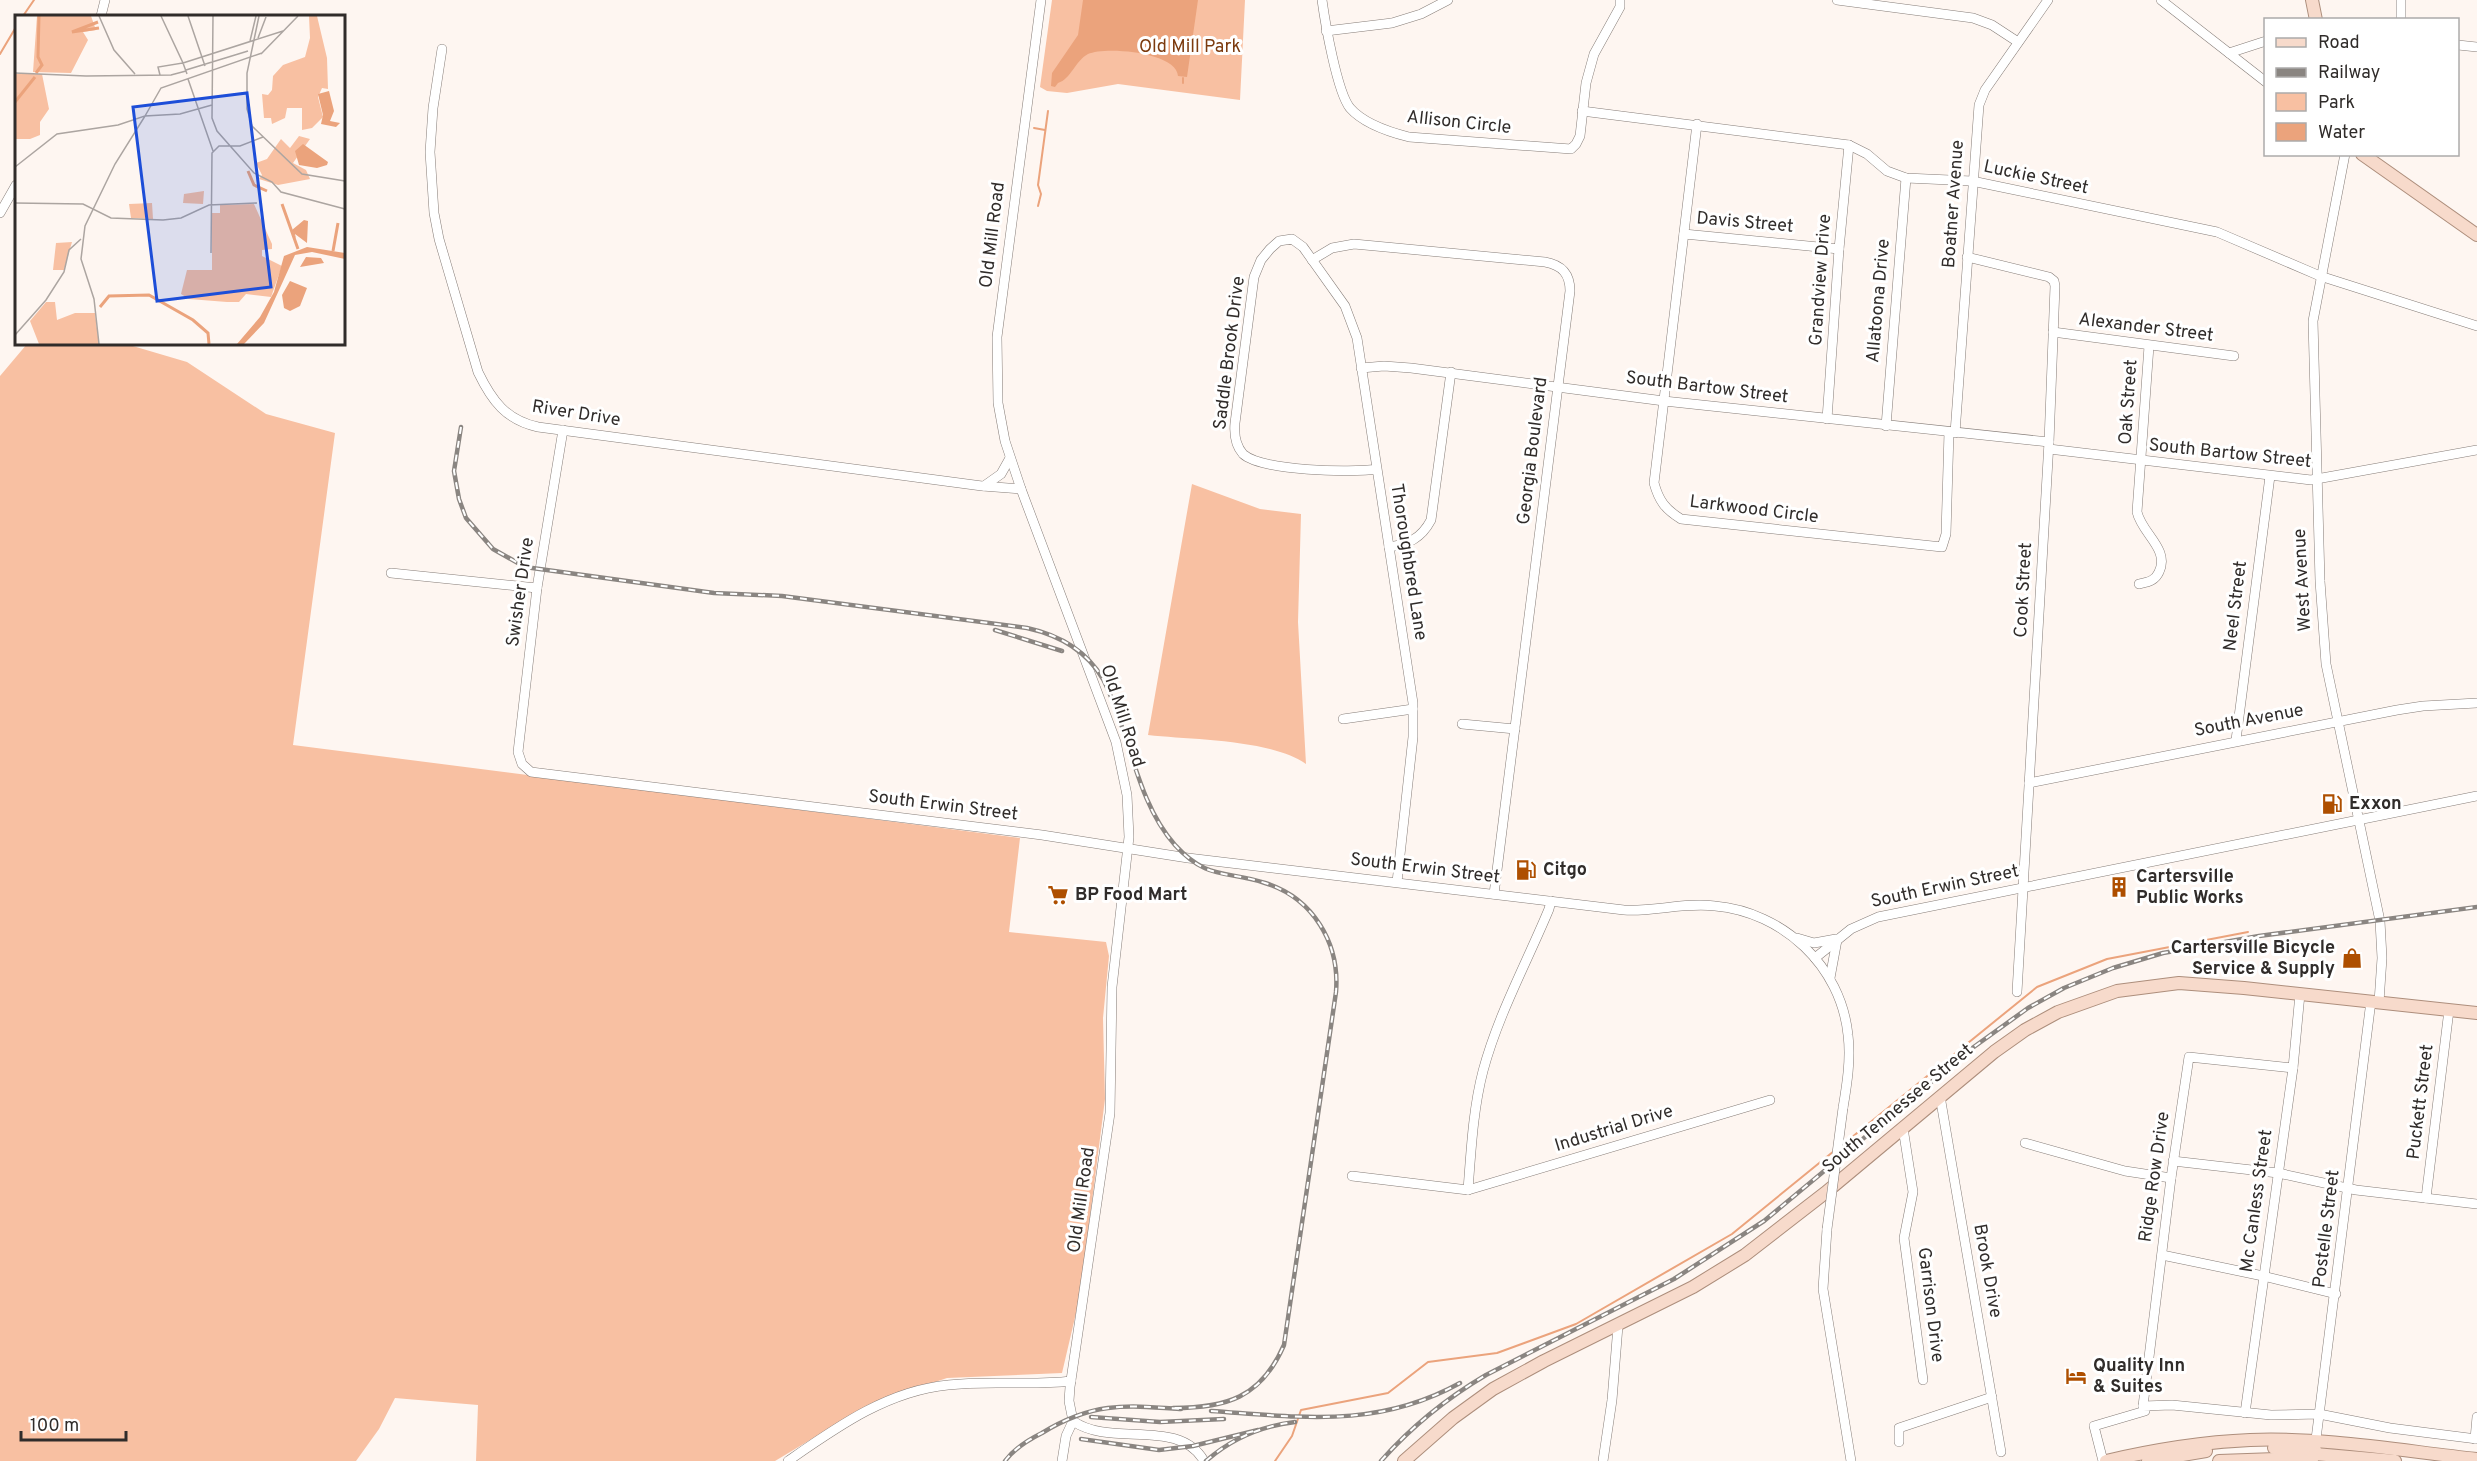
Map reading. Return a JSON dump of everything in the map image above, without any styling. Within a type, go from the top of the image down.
[{"type":"main road","points":[[2312,0],[2316,18]]},
{"type":"main road","points":[[2365,156],[2477,235]]},
{"type":"main road","name":"South Tennessee Street","points":[[1404,1461],[1453,1418],[1493,1389],[1700,1283],[1745,1255],[2025,1030],[2058,1012],[2102,995],[2143,986],[2179,983],[2211,984],[2477,1013]]},
{"type":"main road","points":[[2110,1460],[2174,1447],[2239,1440],[2314,1453],[2477,1459]]},
{"type":"main road","points":[[2148,1461],[2187,1454],[2246,1448],[2395,1461]]},
{"type":"main road","points":[[2219,1461],[2314,1453]]},
{"type":"street","points":[[101,15],[105,0]]},
{"type":"street","name":"Old Mill Road","points":[[1041,0],[997,337],[998,403],[1010,458],[1116,742],[1127,795],[1129,848],[1112,987],[1109,1127],[1071,1381],[1069,1401],[1073,1421]]},
{"type":"street","name":"Allison Circle","points":[[1322,0],[1326,31],[1343,95],[1350,108],[1367,121],[1392,133],[1467,142],[1570,149],[1580,136],[1582,111]]},
{"type":"street","points":[[1326,31],[1392,23],[1421,14],[1448,0]]},
{"type":"street","points":[[1582,111],[1586,83],[1594,54],[1620,7],[1620,0]]},
{"type":"street","points":[[1837,0],[1973,18],[1992,25],[2019,42]]},
{"type":"street","name":"Boatner Avenue","points":[[1942,547],[1946,534],[1952,432],[1980,100],[1984,90],[2048,0]]},
{"type":"street","points":[[2161,0],[2264,81]]},
{"type":"street","points":[[2400,18],[2401,0]]},
{"type":"street","points":[[2229,53],[2264,41]]},
{"type":"street","points":[[2459,45],[2477,47]]},
{"type":"street","name":"River Drive","points":[[442,49],[433,108],[430,152],[434,213],[439,239],[475,361],[489,392],[510,416],[528,425],[982,486],[1021,489]]},
{"type":"street","name":"Luckie Street","points":[[1582,111],[1850,145],[1867,154],[1887,171],[1906,178],[1972,181],[2217,232],[2320,276],[2477,326]]},
{"type":"street","name":"Larkwood Circle","points":[[1697,124],[1654,483],[1658,499],[1667,511],[1681,519],[1942,547]]},
{"type":"street","name":"Grandview Drive","points":[[1827,419],[1839,249],[1850,145]]},
{"type":"street","name":"West Avenue","points":[[2345,156],[2320,276],[2312,335],[2317,480],[2323,637],[2338,721],[2380,921],[2382,958],[2375,1002]]},
{"type":"street","name":"Allatoona Drive","points":[[1886,426],[1906,178]]},
{"type":"street","points":[[0,213],[15,187]]},
{"type":"street","name":"Davis Street","points":[[1684,234],[1839,249]]},
{"type":"street","name":"Saddle Brook Drive","points":[[1312,260],[1300,244],[1288,239],[1272,246],[1258,266],[1252,289],[1235,423],[1236,441],[1240,450],[1247,457],[1263,463],[1329,471],[1377,469]]},
{"type":"street","name":"Georgia Boulevard","points":[[1312,260],[1332,248],[1354,244],[1541,261],[1557,265],[1567,275],[1570,287],[1494,894]]},
{"type":"street","name":"Cook Street","points":[[1967,256],[2049,277],[2054,281],[2049,445],[2017,992]]},
{"type":"street","name":"Thoroughbred Lane","points":[[1312,260],[1348,311],[1355,331],[1413,709],[1413,737],[1397,882]]},
{"type":"street","name":"Alexander Street","points":[[2053,332],[2234,356]]},
{"type":"street","name":"Oak Street","points":[[2139,584],[2150,582],[2157,576],[2162,556],[2139,521],[2137,512],[2149,346]]},
{"type":"street","name":"South Bartow Street","points":[[1361,368],[1389,366],[1451,372],[1664,401],[1952,432],[2141,460],[2317,480],[2477,450]]},
{"type":"street","points":[[1389,548],[1413,540],[1423,532],[1431,520],[1451,372]]},
{"type":"street","name":"Swisher Drive","points":[[519,759],[524,692],[537,588],[563,430]]},
{"type":"street","points":[[982,486],[1001,474],[1010,458]]},
{"type":"street","name":"Neel Street","points":[[2236,740],[2270,476]]},
{"type":"street","points":[[392,573],[537,588]]},
{"type":"street","name":"South Avenue","points":[[2029,783],[2338,721],[2422,706],[2477,703]]},
{"type":"street","points":[[1343,719],[1413,709]]},
{"type":"street","points":[[1462,724],[1515,729]]},
{"type":"street","name":"South Erwin Street","points":[[519,759],[531,772],[1028,833],[1188,858],[1634,910],[1701,905],[1729,908],[1762,918],[1794,938],[1815,958],[1838,939],[1872,919],[2477,796]]},
{"type":"street","points":[[1468,1190],[1478,1094],[1485,1064],[1504,1013],[1550,909],[1551,901]]},
{"type":"street","points":[[1794,938],[1819,943],[1838,939],[1830,979]]},
{"type":"street","points":[[1815,958],[1830,979],[1842,1007],[1849,1038],[1848,1069],[1827,1229],[1823,1289],[1851,1461]]},
{"type":"street","name":"Mc Canless Street","points":[[2245,1413],[2293,1068],[2300,994]]},
{"type":"street","name":"Postelle Street","points":[[2314,1453],[2375,1002]]},
{"type":"street","name":"Puckett Street","points":[[2426,1198],[2449,1010]]},
{"type":"street","name":"Ridge Row Drive","points":[[2143,1406],[2170,1178],[2189,1057],[2293,1068]]},
{"type":"street","name":"Brook Drive","points":[[1940,1096],[2001,1452]]},
{"type":"street","name":"Industrial Drive","points":[[1352,1176],[1468,1190],[1770,1100]]},
{"type":"street","name":"Garrison Drive","points":[[1902,1128],[1913,1192],[1904,1238],[1923,1380]]},
{"type":"street","points":[[2025,1143],[2125,1171],[2170,1178]]},
{"type":"street","points":[[2173,1161],[2278,1173],[2349,1188],[2477,1204]]},
{"type":"street","points":[[2162,1255],[2336,1294]]},
{"type":"street","points":[[1602,1461],[1612,1400],[1618,1326]]},
{"type":"street","points":[[788,1461],[846,1421],[906,1393],[948,1385],[1044,1384],[1071,1381]]},
{"type":"street","points":[[1899,1442],[1899,1428],[1992,1397]]},
{"type":"street","points":[[2110,1460],[2094,1426],[2145,1411],[2143,1406],[2172,1405],[2271,1415],[2319,1414],[2374,1426],[2476,1439],[2477,1417]]},
{"type":"street","points":[[1062,1461],[1066,1436],[1073,1421],[1082,1427],[1103,1432],[1181,1440],[1193,1446],[1204,1461]]},
{"type":"green space","name":"Old Mill Park","points":[[1052,0],[1245,0],[1240,100],[1118,84],[1067,93],[1047,91],[1040,87]]},
{"type":"green space","points":[[26,345],[129,345],[187,362],[266,414],[335,433],[293,745],[1020,838],[1009,932],[1106,942],[1109,956],[1103,1018],[1105,1099],[1080,1296],[1062,1373],[947,1378],[870,1404],[775,1461],[476,1461],[478,1405],[395,1398],[379,1429],[356,1461],[0,1461],[0,376]]},
{"type":"green space","points":[[1192,484],[1260,509],[1301,514],[1298,622],[1306,764],[1291,756],[1252,745],[1148,735]]},
{"type":"water","points":[[1083,0],[1198,0],[1187,77],[1178,76],[1175,68],[1154,56],[1109,51],[1088,54],[1066,78],[1055,87],[1051,86],[1052,73],[1078,35]]},
{"type":"waterway","points":[[24,15],[34,0]]},
{"type":"waterway","points":[[0,54],[15,29]]},
{"type":"waterway","points":[[1183,78],[1183,83]]},
{"type":"waterway","points":[[1038,206],[1041,194],[1038,185],[1048,111]]},
{"type":"waterway","points":[[1034,128],[1045,130]]},
{"type":"waterway","points":[[1841,1146],[2037,987],[2107,959],[2248,932]]},
{"type":"waterway","points":[[1275,1461],[1292,1436],[1301,1410],[1388,1393],[1428,1362],[1497,1353],[1576,1324],[1732,1234],[1834,1151]]},
{"type":"railway","points":[[461,427],[454,471],[459,499],[466,518],[493,549],[525,567],[714,593],[782,596],[1027,628],[1071,645],[1088,660],[1103,679],[1151,807],[1175,845],[1187,856],[1208,869],[1265,883],[1297,899],[1310,911],[1328,940],[1336,974],[1336,992],[1284,1345],[1275,1363],[1264,1377],[1240,1396],[1209,1406],[1173,1408]]},
{"type":"railway","points":[[995,630],[1062,651]]},
{"type":"railway","points":[[1381,1461],[1417,1425],[1444,1403],[1486,1375],[1674,1279],[1764,1221],[1971,1049],[2028,1008],[2064,988],[2113,968],[2163,953],[2259,936],[2477,907]]},
{"type":"railway","points":[[1211,1411],[1307,1417],[1368,1414],[1399,1408],[1429,1398],[1460,1383]]},
{"type":"railway","points":[[1005,1461],[1017,1449],[1060,1423],[1093,1411],[1125,1407],[1181,1409]]},
{"type":"railway","points":[[1091,1417],[1160,1422],[1224,1419]]},
{"type":"railway","points":[[1206,1461],[1236,1440],[1258,1430],[1295,1422]]},
{"type":"railway","points":[[1081,1439],[1159,1450],[1193,1446],[1258,1430]]},
{"type":"place","name":"Exxon","points":[[2332,804]]},
{"type":"place","name":"Citgo","points":[[1526,870]]},
{"type":"place","name":"Cartersville Public Works","points":[[2119,887]]},
{"type":"place","name":"BP Food Mart","points":[[1058,895]]},
{"type":"place","name":"Cartersville Bicycle Service & Supply","points":[[2352,958]]},
{"type":"place","name":"Quality Inn & Suites","points":[[2076,1376]]}]
